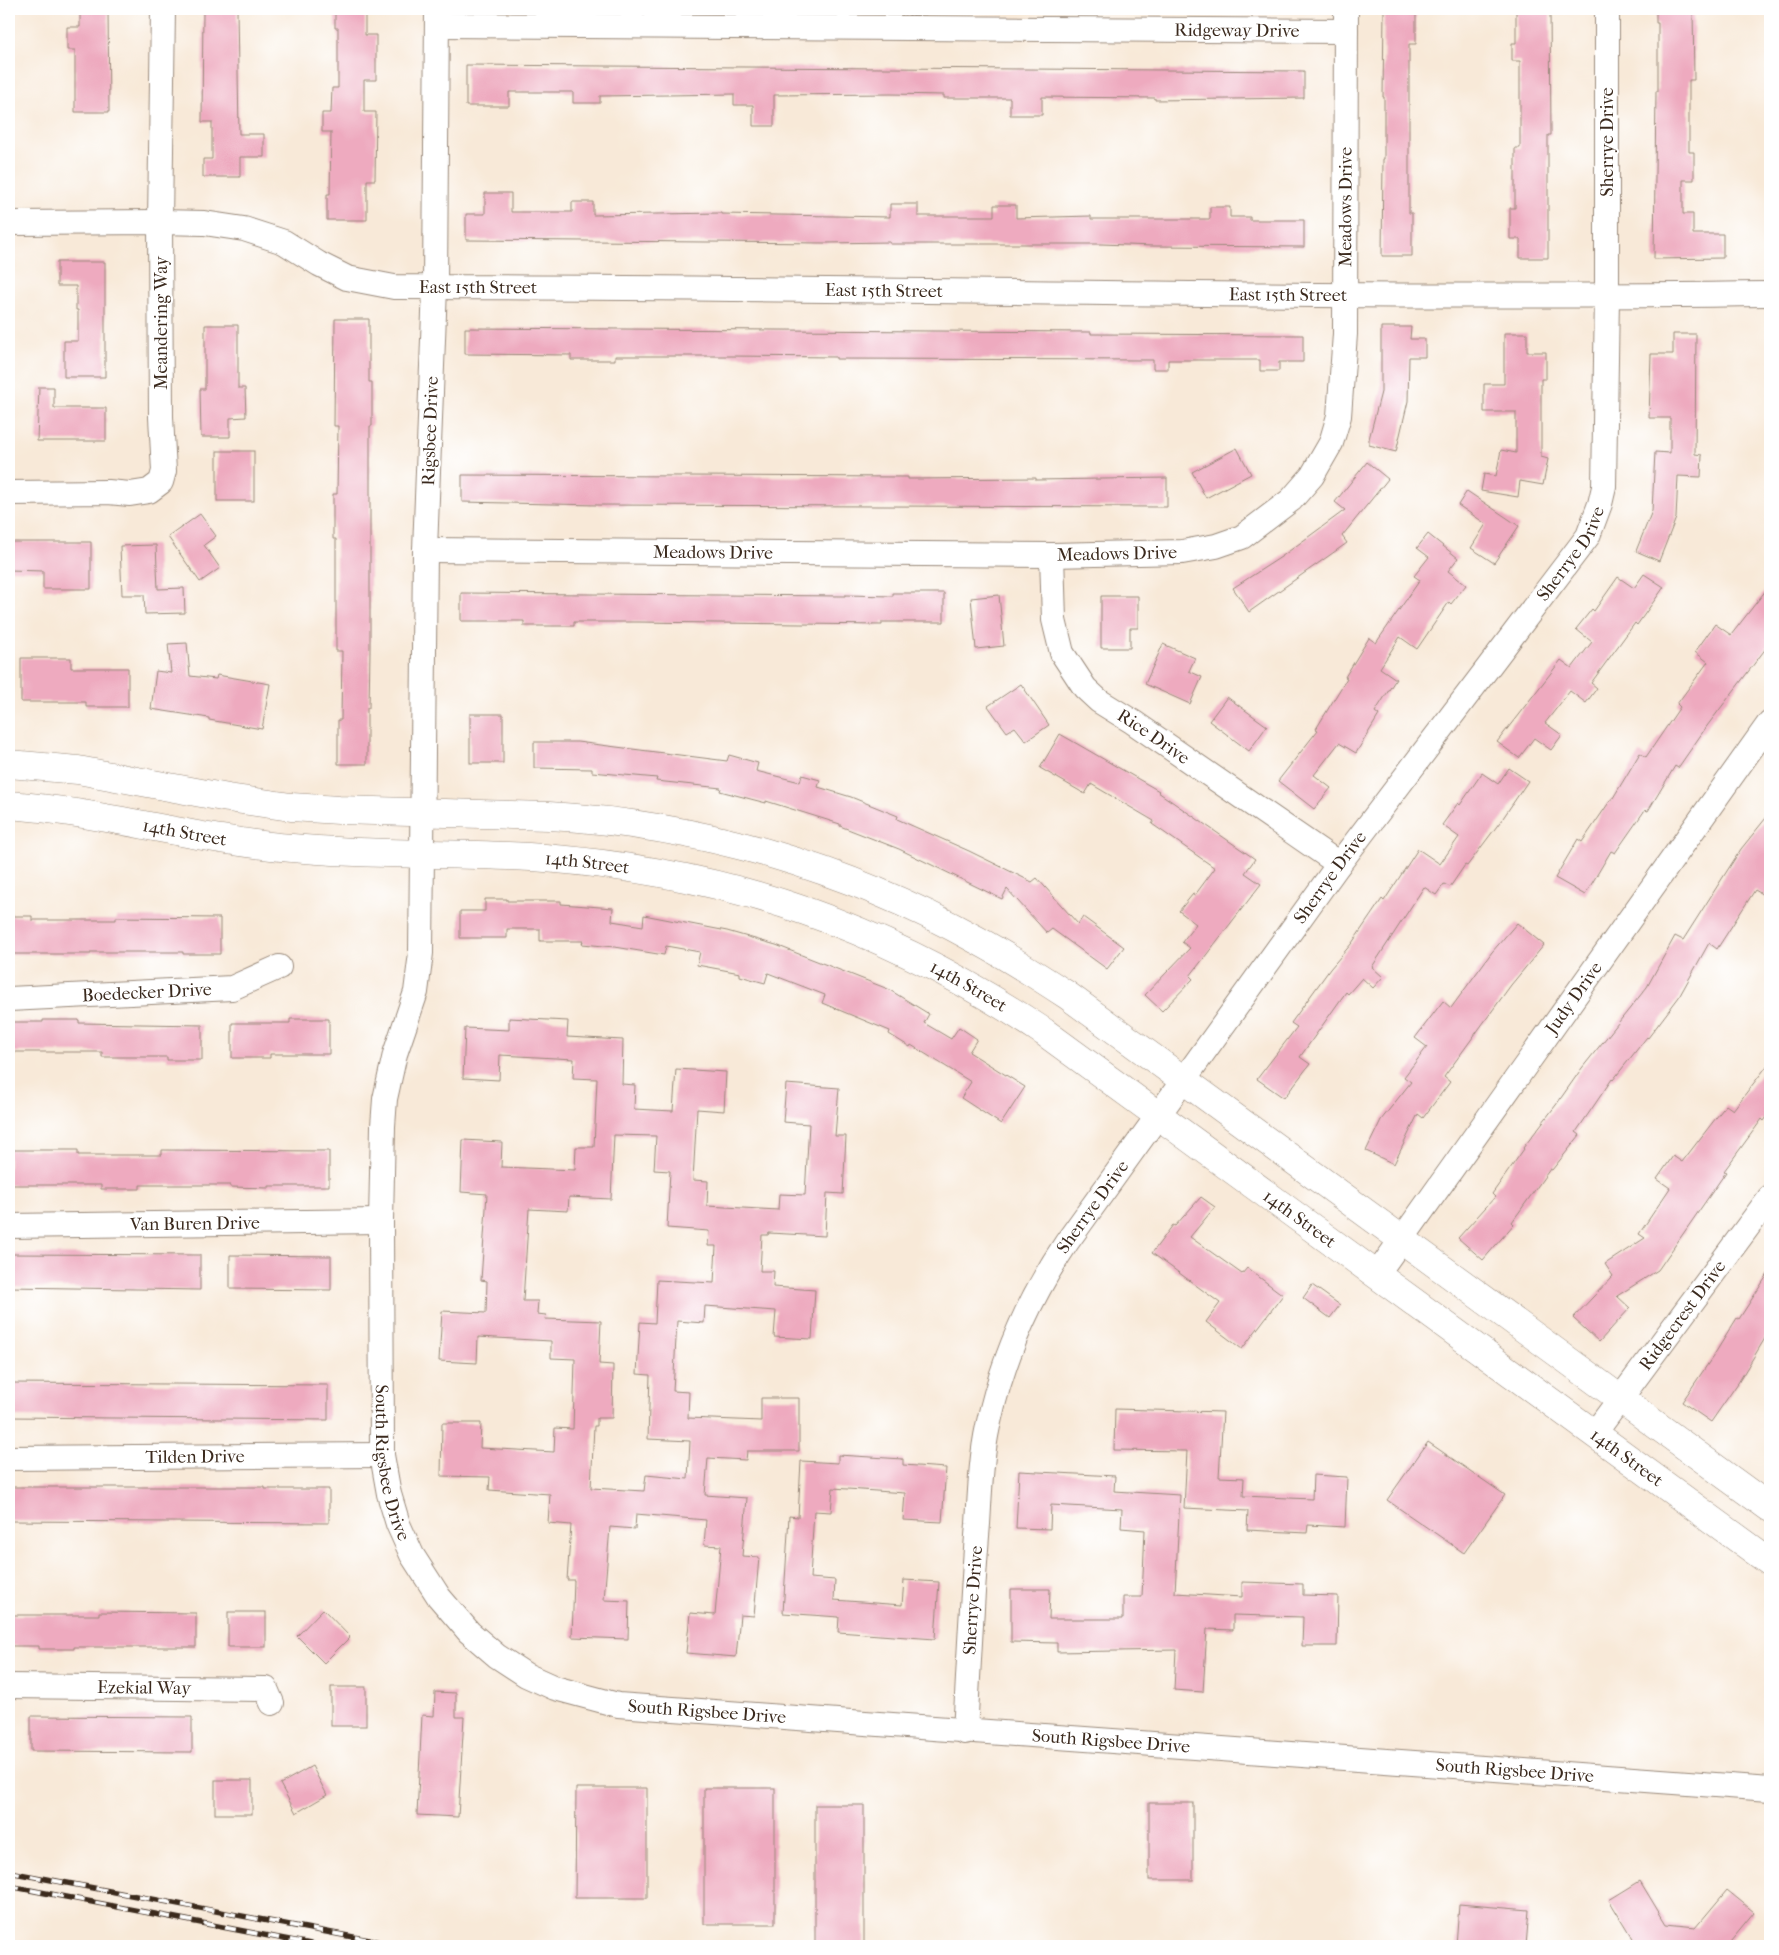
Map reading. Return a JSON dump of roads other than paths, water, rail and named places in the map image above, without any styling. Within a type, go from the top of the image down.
[{"type":"main road","points":[[9,764],[51,767],[109,775],[254,802],[339,810],[582,818],[652,826],[754,849],[819,869],[899,901],[978,940],[1067,995],[1770,1508]]},
{"type":"main road","points":[[46,809],[51,767]]},
{"type":"main road","name":"14th Street","points":[[9,806],[46,809],[254,844],[336,851],[542,858],[635,868],[730,887],[809,911],[877,939],[977,990],[1044,1032],[1159,1114],[1770,1562]]},
{"type":"street","name":"Meandering Way","points":[[9,493],[108,492],[130,494],[149,491],[161,482],[164,471],[161,418],[160,222],[163,9]]},
{"type":"street","name":"Sherrye Drive","points":[[965,1732],[983,1462],[988,1427],[999,1383],[1028,1308],[1045,1275],[1339,864],[1588,536],[1600,504],[1604,487],[1607,296],[1607,9]]},
{"type":"street","name":"Ridgeway Drive","points":[[437,17],[1346,20]]},
{"type":"street","name":"Rigsbee Drive","points":[[422,854],[425,550],[435,287],[437,17]]},
{"type":"street","name":"Meadows Drive","points":[[425,550],[1052,555],[1182,552],[1216,546],[1242,537],[1291,500],[1312,476],[1331,444],[1339,416],[1345,334],[1346,20]]},
{"type":"street","name":"East 15th Street","points":[[9,223],[204,223],[244,229],[284,242],[318,264],[347,278],[394,287],[1345,295],[1607,296],[1770,294]]},
{"type":"street","name":"Rice Drive","points":[[1052,555],[1054,620],[1062,653],[1085,688],[1099,702],[1133,722],[1339,864]]},
{"type":"street","name":"Judy Drive","points":[[1377,1274],[1770,722]]},
{"type":"street","name":"South Rigsbee Drive","points":[[422,854],[419,974],[416,992],[395,1054],[385,1099],[383,1126],[381,1221],[382,1455],[389,1494],[398,1524],[412,1555],[439,1597],[469,1632],[497,1656],[526,1675],[555,1688],[618,1705],[965,1732],[1770,1789]]},
{"type":"street","name":"Boedecker Drive","points":[[9,999],[232,988],[279,967]]},
{"type":"street","name":"Ridgecrest Drive","points":[[1594,1434],[1770,1198]]},
{"type":"street","name":"Van Buren Drive","points":[[9,1226],[381,1221]]},
{"type":"street","name":"Tilden Drive","points":[[9,1458],[382,1455]]},
{"type":"street","name":"Ezekial Way","points":[[9,1686],[266,1689],[272,1703]]},
{"type":"railway","points":[[9,1872],[401,1946]]},
{"type":"railway","points":[[9,1886],[321,1946]]}]
